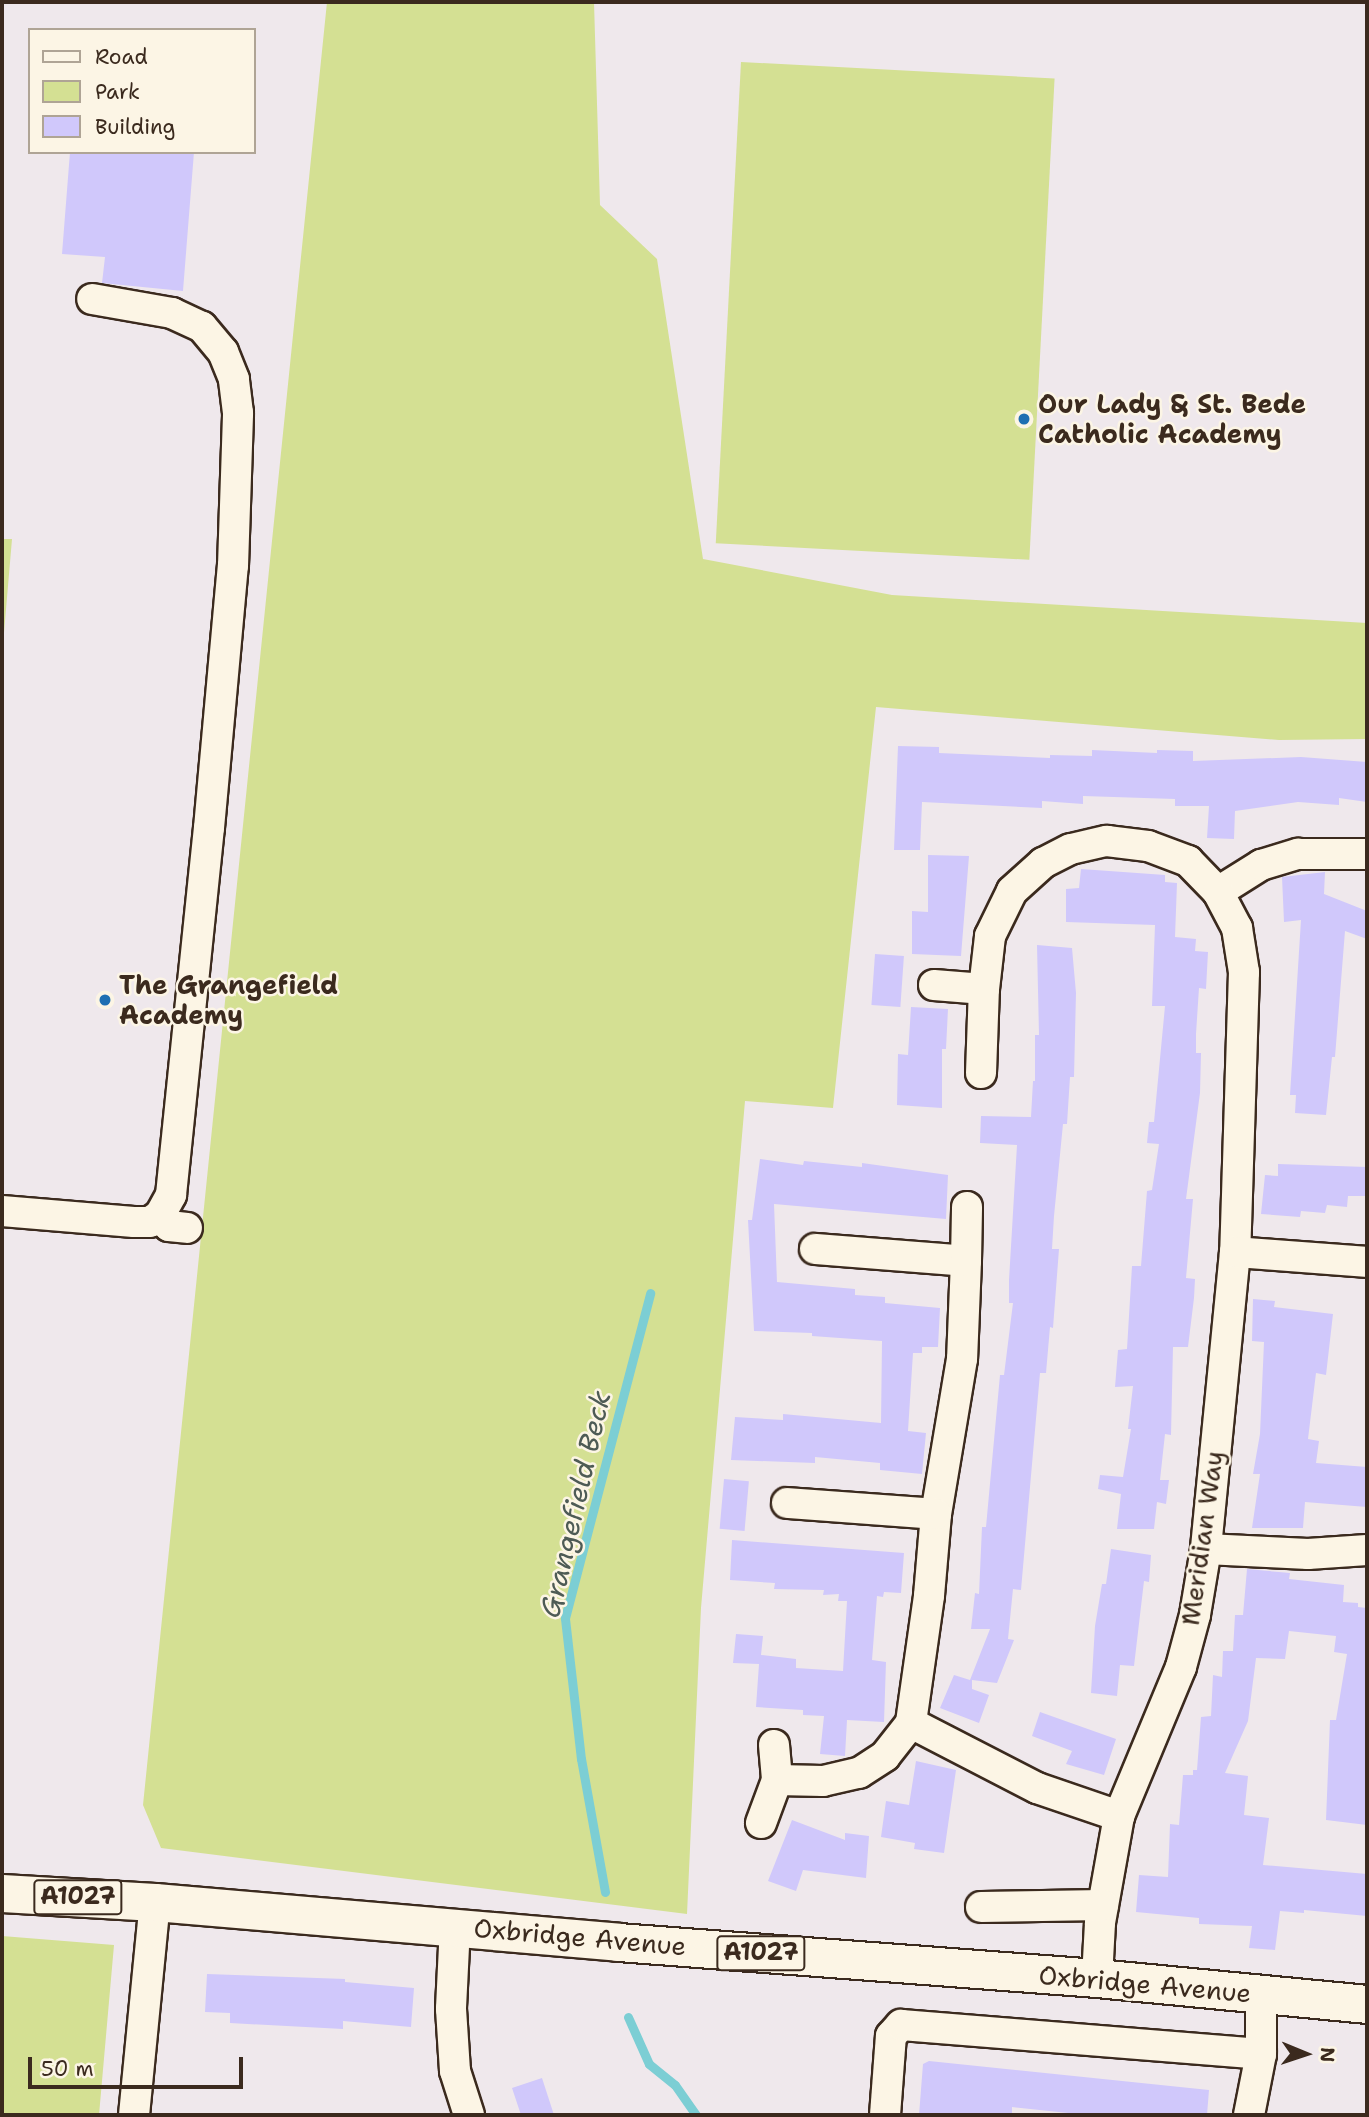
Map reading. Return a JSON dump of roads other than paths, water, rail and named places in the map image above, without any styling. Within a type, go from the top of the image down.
[{"type":"main road","name":"Oxbridge Avenue","points":[[2,1893],[155,1902],[618,1942],[1097,1978],[1367,2004]]},
{"type":"street","points":[[2,1211],[150,1222],[160,1215],[171,1195],[209,828],[233,566],[238,413],[234,379],[223,352],[202,327],[172,313],[92,299]]},
{"type":"street","name":"Meridian Way","points":[[981,1073],[984,989],[990,936],[1012,891],[1043,863],[1071,849],[1107,841],[1147,846],[1188,861],[1218,892],[1237,928],[1244,972],[1234,1252],[1206,1549],[1195,1615],[1181,1667],[1119,1816],[1103,1905],[1097,1978]]},
{"type":"street","points":[[1218,892],[1261,865],[1298,854],[1367,854]]},
{"type":"street","points":[[934,985],[984,989]]},
{"type":"street","points":[[777,1780],[823,1781],[859,1773],[885,1756],[911,1723],[929,1596],[936,1514],[962,1359],[967,1207]]},
{"type":"street","points":[[160,1215],[169,1226],[187,1228]]},
{"type":"street","points":[[815,1249],[966,1261]]},
{"type":"street","points":[[1234,1252],[1367,1262]]},
{"type":"street","points":[[787,1503],[936,1514]]},
{"type":"street","points":[[1206,1549],[1308,1554],[1367,1550]]},
{"type":"street","points":[[911,1723],[1037,1788],[1119,1816]]},
{"type":"street","points":[[761,1823],[777,1780],[774,1745]]},
{"type":"street","points":[[134,2115],[155,1902]]},
{"type":"street","points":[[981,1907],[1103,1905]]},
{"type":"street","points":[[455,1926],[451,2009],[454,2058],[470,2115]]},
{"type":"street","points":[[1249,2115],[1261,2054],[1261,1995]]},
{"type":"street","points":[[885,2115],[891,2036],[901,2025],[1261,2054]]},
{"type":"waterway","name":"Grangefield Beck","points":[[605,1892],[581,1759],[565,1618],[650,1293]]},
{"type":"waterway","name":"Grangefield Beck","points":[[628,2017],[649,2064],[675,2085],[696,2115]]},
{"type":"place","name":"Our Lady & St. Bede Catholic Academy","points":[[1024,419]]},
{"type":"place","name":"The Grangefield Academy","points":[[105,1000]]}]
